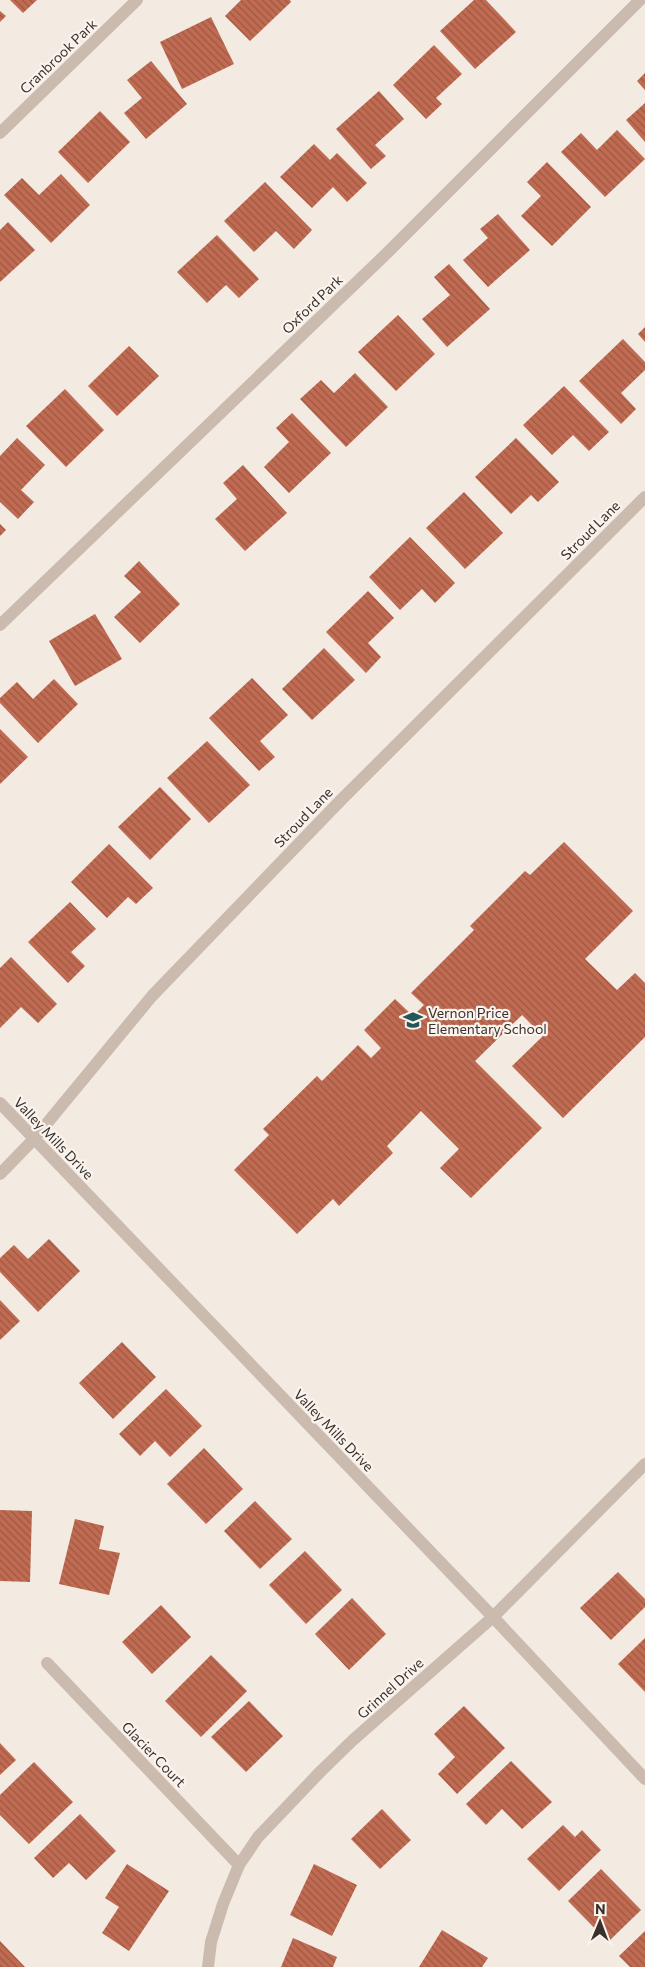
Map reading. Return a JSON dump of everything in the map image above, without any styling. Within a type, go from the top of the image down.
[{"type":"street","name":"Cranbrook Park","points":[[0,133],[137,0]]},
{"type":"street","name":"Oxford Park","points":[[0,625],[384,256],[640,0]]},
{"type":"street","name":"Stroud Lane","points":[[0,1174],[34,1138],[152,996],[340,800],[645,497]]},
{"type":"street","name":"Valley Mills Drive","points":[[0,1103],[492,1617],[645,1780]]},
{"type":"street","name":"Grinnel Drive","points":[[208,1967],[211,1942],[239,1865],[258,1837],[321,1771],[492,1617],[645,1464]]},
{"type":"street","name":"Glacier Court","points":[[47,1663],[239,1865]]},
{"type":"building","points":[[10,0],[37,0],[23,13]]},
{"type":"building","points":[[241,0],[290,0],[291,2],[250,41],[225,16]]},
{"type":"building","points":[[474,0],[486,0],[516,32],[475,69],[440,31]]},
{"type":"building","points":[[0,11],[6,16],[0,22]]},
{"type":"building","points":[[211,17],[234,64],[182,89],[160,42]]},
{"type":"building","points":[[434,45],[462,74],[436,98],[442,104],[426,119],[393,85]]},
{"type":"building","points":[[151,61],[187,104],[146,139],[124,113],[142,98],[127,80]]},
{"type":"building","points":[[645,73],[645,90],[637,81]]},
{"type":"building","points":[[379,91],[404,119],[375,145],[386,156],[371,169],[336,129]]},
{"type":"building","points":[[645,103],[645,142],[626,120]]},
{"type":"building","points":[[100,111],[130,142],[88,183],[58,152]]},
{"type":"building","points":[[617,130],[645,159],[605,197],[561,152],[581,133],[597,150]]},
{"type":"building","points":[[314,144],[330,160],[337,153],[367,183],[347,202],[333,187],[312,208],[280,177]]},
{"type":"building","points":[[547,162],[591,207],[552,246],[521,216],[541,196],[527,182]]},
{"type":"building","points":[[61,174],[90,205],[51,243],[4,195],[22,178],[39,195]]},
{"type":"building","points":[[265,182],[312,230],[294,249],[276,231],[254,252],[224,221]]},
{"type":"building","points":[[498,214],[530,250],[488,287],[463,260],[488,238],[480,229]]},
{"type":"building","points":[[8,222],[35,250],[0,282],[0,230]]},
{"type":"building","points":[[217,235],[259,279],[239,298],[226,285],[207,303],[177,272]]},
{"type":"building","points":[[449,264],[490,309],[447,347],[422,319],[450,295],[434,277]]},
{"type":"building","points":[[398,315],[435,354],[396,391],[358,352]]},
{"type":"building","points":[[645,327],[645,342],[638,334]]},
{"type":"building","points":[[623,339],[645,362],[645,370],[621,393],[636,409],[621,424],[579,381]]},
{"type":"building","points":[[129,346],[159,376],[117,416],[88,386]]},
{"type":"building","points":[[355,373],[388,407],[346,447],[300,399],[321,380],[334,393]]},
{"type":"building","points":[[564,386],[609,432],[589,451],[573,435],[552,455],[523,425]]},
{"type":"building","points":[[65,389],[104,430],[66,467],[26,426]]},
{"type":"building","points":[[292,413],[331,453],[289,493],[264,467],[289,442],[276,428]]},
{"type":"building","points":[[17,438],[45,465],[21,490],[34,502],[18,519],[0,502],[0,456]]},
{"type":"building","points":[[516,438],[559,482],[538,502],[531,495],[511,514],[475,477]]},
{"type":"building","points":[[243,465],[287,513],[245,551],[215,519],[237,499],[223,483]]},
{"type":"building","points":[[464,492],[503,533],[465,569],[426,528]]},
{"type":"building","points":[[0,524],[6,530],[0,536]]},
{"type":"building","points":[[410,537],[455,583],[435,603],[422,589],[400,610],[369,577]]},
{"type":"building","points":[[139,561],[180,604],[140,643],[114,617],[141,592],[124,576]]},
{"type":"building","points":[[368,591],[394,618],[368,643],[381,657],[366,673],[326,632]]},
{"type":"building","points":[[95,614],[122,659],[75,686],[49,641]]},
{"type":"building","points":[[324,648],[355,680],[312,720],[282,689]]},
{"type":"building","points":[[252,678],[288,715],[260,741],[275,757],[259,771],[209,718]]},
{"type":"building","points":[[54,679],[78,704],[38,743],[0,703],[0,698],[17,682],[33,699]]},
{"type":"building","points":[[0,729],[28,757],[0,784]]},
{"type":"building","points":[[207,741],[250,785],[209,823],[167,778]]},
{"type":"building","points":[[160,787],[191,819],[150,860],[118,827]]},
{"type":"building","points":[[564,842],[633,911],[585,959],[617,990],[635,973],[645,983],[645,1037],[563,1118],[512,1066],[543,1036],[522,1015],[475,1061],[542,1128],[471,1198],[440,1168],[459,1149],[421,1111],[387,1146],[393,1153],[339,1206],[333,1199],[297,1234],[234,1170],[269,1135],[263,1129],[317,1076],[322,1081],[358,1045],[371,1058],[381,1048],[364,1030],[395,999],[413,1016],[424,1005],[411,993],[474,930],[470,926],[525,871],[530,875]]},
{"type":"building","points":[[109,844],[153,888],[136,904],[128,897],[107,918],[71,882]]},
{"type":"building","points":[[70,902],[96,929],[71,952],[85,966],[68,983],[28,942]]},
{"type":"building","points":[[11,957],[57,1004],[38,1023],[21,1007],[0,1028],[0,968]]},
{"type":"building","points":[[49,1239],[80,1271],[38,1312],[0,1272],[0,1258],[14,1245],[28,1259]]},
{"type":"building","points":[[0,1300],[20,1321],[0,1340]]},
{"type":"building","points":[[122,1342],[156,1377],[113,1419],[79,1383]]},
{"type":"building","points":[[166,1389],[202,1426],[170,1457],[155,1441],[140,1456],[119,1434]]},
{"type":"building","points":[[204,1448],[243,1489],[206,1524],[167,1484]]},
{"type":"building","points":[[255,1501],[292,1539],[260,1569],[224,1531]]},
{"type":"building","points":[[0,1510],[32,1511],[30,1582],[0,1581]]},
{"type":"building","points":[[75,1519],[104,1526],[99,1549],[120,1553],[109,1595],[59,1584]]},
{"type":"building","points":[[305,1551],[342,1590],[306,1624],[269,1585]]},
{"type":"building","points":[[618,1572],[645,1599],[645,1607],[611,1640],[580,1608]]},
{"type":"building","points":[[352,1598],[386,1634],[349,1670],[315,1634]]},
{"type":"building","points":[[161,1605],[191,1637],[152,1674],[122,1642]]},
{"type":"building","points":[[645,1638],[645,1692],[618,1664]]},
{"type":"building","points":[[211,1655],[247,1691],[201,1737],[165,1701]]},
{"type":"building","points":[[249,1701],[283,1736],[246,1772],[211,1737]]},
{"type":"building","points":[[464,1706],[505,1748],[457,1794],[438,1774],[455,1757],[434,1734]]},
{"type":"building","points":[[0,1743],[16,1760],[0,1775]]},
{"type":"building","points":[[511,1761],[552,1802],[522,1829],[502,1809],[486,1825],[466,1804]]},
{"type":"building","points":[[34,1762],[73,1802],[29,1844],[0,1815],[0,1795]]},
{"type":"building","points":[[382,1809],[411,1840],[380,1869],[351,1839]]},
{"type":"building","points":[[80,1814],[116,1851],[86,1880],[69,1863],[53,1878],[34,1858]]},
{"type":"building","points":[[563,1825],[575,1837],[582,1830],[601,1850],[559,1891],[527,1859]]},
{"type":"building","points":[[127,1864],[169,1891],[129,1951],[102,1933],[119,1907],[105,1898]]},
{"type":"building","points":[[314,1864],[357,1885],[332,1936],[290,1915]]},
{"type":"building","points":[[601,1869],[641,1910],[608,1942],[568,1901]]},
{"type":"building","points":[[442,1930],[488,1958],[482,1967],[419,1967]]},
{"type":"building","points":[[645,1931],[645,1967],[630,1967],[619,1956]]},
{"type":"building","points":[[293,1938],[337,1957],[333,1967],[281,1967]]},
{"type":"building","points":[[0,1941],[25,1967],[0,1967]]},
{"type":"place","name":"Vernon Price Elementary School","points":[[413,1020]]}]
